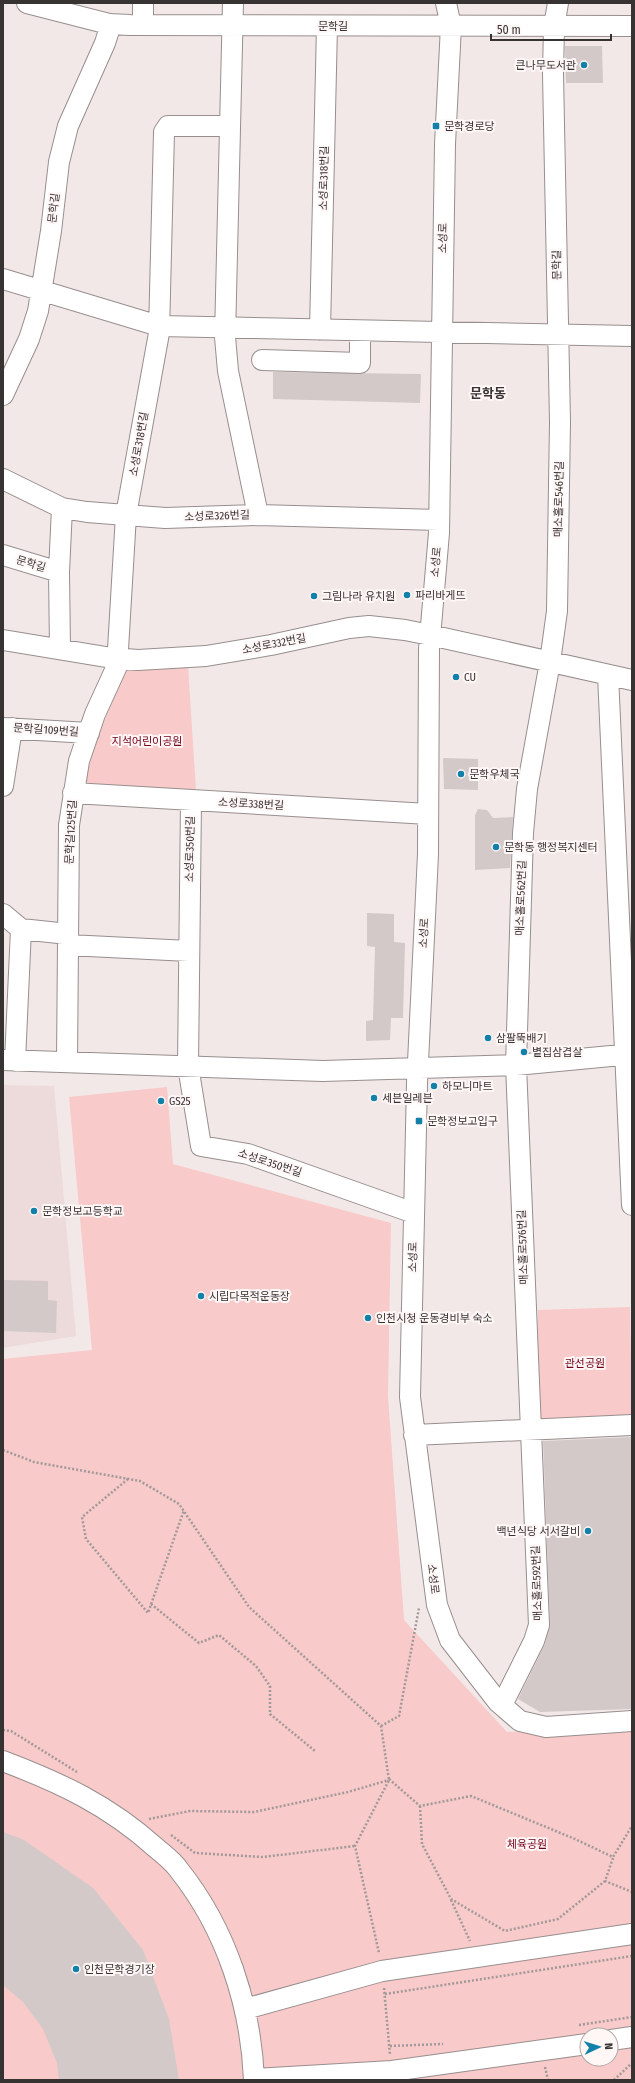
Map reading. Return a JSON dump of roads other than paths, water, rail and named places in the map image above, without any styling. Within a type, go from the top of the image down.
[{"type":"street","name":"문학길","points":[[27,3],[111,24],[233,26],[632,26]]},
{"type":"street","points":[[143,3],[143,25]]},
{"type":"street","points":[[233,3],[225,328],[228,371],[258,515]]},
{"type":"street","name":"소성로","points":[[446,3],[451,26],[445,144],[439,520],[430,635],[428,854],[418,1069],[409,1396],[437,1605],[450,1640],[502,1705],[520,1721],[546,1727],[632,1721]]},
{"type":"street","name":"문학길","points":[[558,3],[554,26],[553,74],[558,336]]},
{"type":"street","name":"문학길","points":[[3,395],[29,339],[38,311],[59,162],[68,126],[105,43],[111,24]]},
{"type":"street","name":"소성로318번길","points":[[320,330],[327,26]]},
{"type":"street","name":"소성로318번길","points":[[126,515],[159,326],[164,132],[168,126],[230,126]]},
{"type":"street","points":[[3,279],[159,326],[558,336],[632,336]]},
{"type":"street","points":[[262,360],[360,363],[360,331]]},
{"type":"street","name":"매소홀로546번길","points":[[550,662],[557,611],[560,422],[558,336]]},
{"type":"street","name":"소성로326번길","points":[[3,479],[62,508],[87,512],[165,518],[258,515],[439,520]]},
{"type":"street","points":[[60,649],[58,572],[62,508]]},
{"type":"street","points":[[117,658],[126,515]]},
{"type":"street","name":"문학길","points":[[3,555],[58,572]]},
{"type":"street","name":"소성로332번길","points":[[3,640],[138,660],[206,656],[271,645],[349,628],[369,626],[405,630],[430,635]]},
{"type":"street","points":[[430,635],[632,680]]},
{"type":"street","name":"문학길125번길","points":[[67,1062],[69,825],[79,761],[95,714],[117,666],[117,658]]},
{"type":"street","name":"매소홀로562번길","points":[[516,1065],[523,833],[527,789],[550,662]]},
{"type":"street","points":[[608,675],[629,1054],[632,1205]]},
{"type":"street","points":[[3,786],[7,728]]},
{"type":"street","name":"문학길109번길","points":[[7,728],[89,733]]},
{"type":"street","name":"소성로338번길","points":[[73,793],[428,814]]},
{"type":"street","name":"소성로350번길","points":[[191,800],[188,1066],[201,1146],[248,1154],[414,1213]]},
{"type":"street","points":[[3,914],[21,929],[68,939],[189,952]]},
{"type":"street","points":[[21,929],[9,1061],[323,1071],[516,1065],[629,1054]]},
{"type":"street","name":"매소홀로576번길","points":[[516,1065],[531,1430]]},
{"type":"street","points":[[414,1435],[632,1425]]},
{"type":"street","name":"매소홀로592번길","points":[[502,1705],[534,1641],[539,1625],[531,1430]]},
{"type":"street","points":[[3,1761],[52,1780],[93,1801],[139,1833],[179,1869],[207,1912],[228,1951],[252,2042],[254,2080],[392,2071],[579,2045]]},
{"type":"street","points":[[244,2009],[382,1971],[632,1934]]},
{"type":"street","points":[[619,2039],[632,2037]]},
{"type":"place","name":"큰나무도서관","points":[[584,65]]},
{"type":"place","name":"문학경로당","points":[[436,126]]},
{"type":"place","name":"파리바게뜨","points":[[407,595]]},
{"type":"place","name":"그림나라 유치원","points":[[314,596]]},
{"type":"place","name":"CU","points":[[456,677]]},
{"type":"place","name":"문학우체국","points":[[461,774]]},
{"type":"place","name":"문학동 행정복지센터","points":[[496,847]]},
{"type":"place","name":"삼팔뚝배기","points":[[488,1038]]},
{"type":"place","name":"볕집삼겹살","points":[[524,1052]]},
{"type":"place","name":"하모니마트","points":[[434,1086]]},
{"type":"place","name":"세븐일레븐","points":[[374,1098]]},
{"type":"place","name":"GS25","points":[[161,1101]]},
{"type":"place","name":"문학정보고입구","points":[[419,1121]]},
{"type":"place","name":"문학정보고등학교","points":[[34,1211]]},
{"type":"place","name":"시립다목적운동장","points":[[201,1296]]},
{"type":"place","name":"인천시청 운동경비부 숙소","points":[[368,1318]]},
{"type":"place","name":"백년식당 서서갈비","points":[[588,1531]]},
{"type":"place","name":"인천문학경기장","points":[[76,1969]]},
{"type":"district","name":"문학동","points":[[488,393]]},
{"type":"park label","name":"지석어린이공원","points":[[147,741]]},
{"type":"park label","name":"관선공원","points":[[585,1363]]},
{"type":"park label","name":"체육공원","points":[[527,1844]]}]
